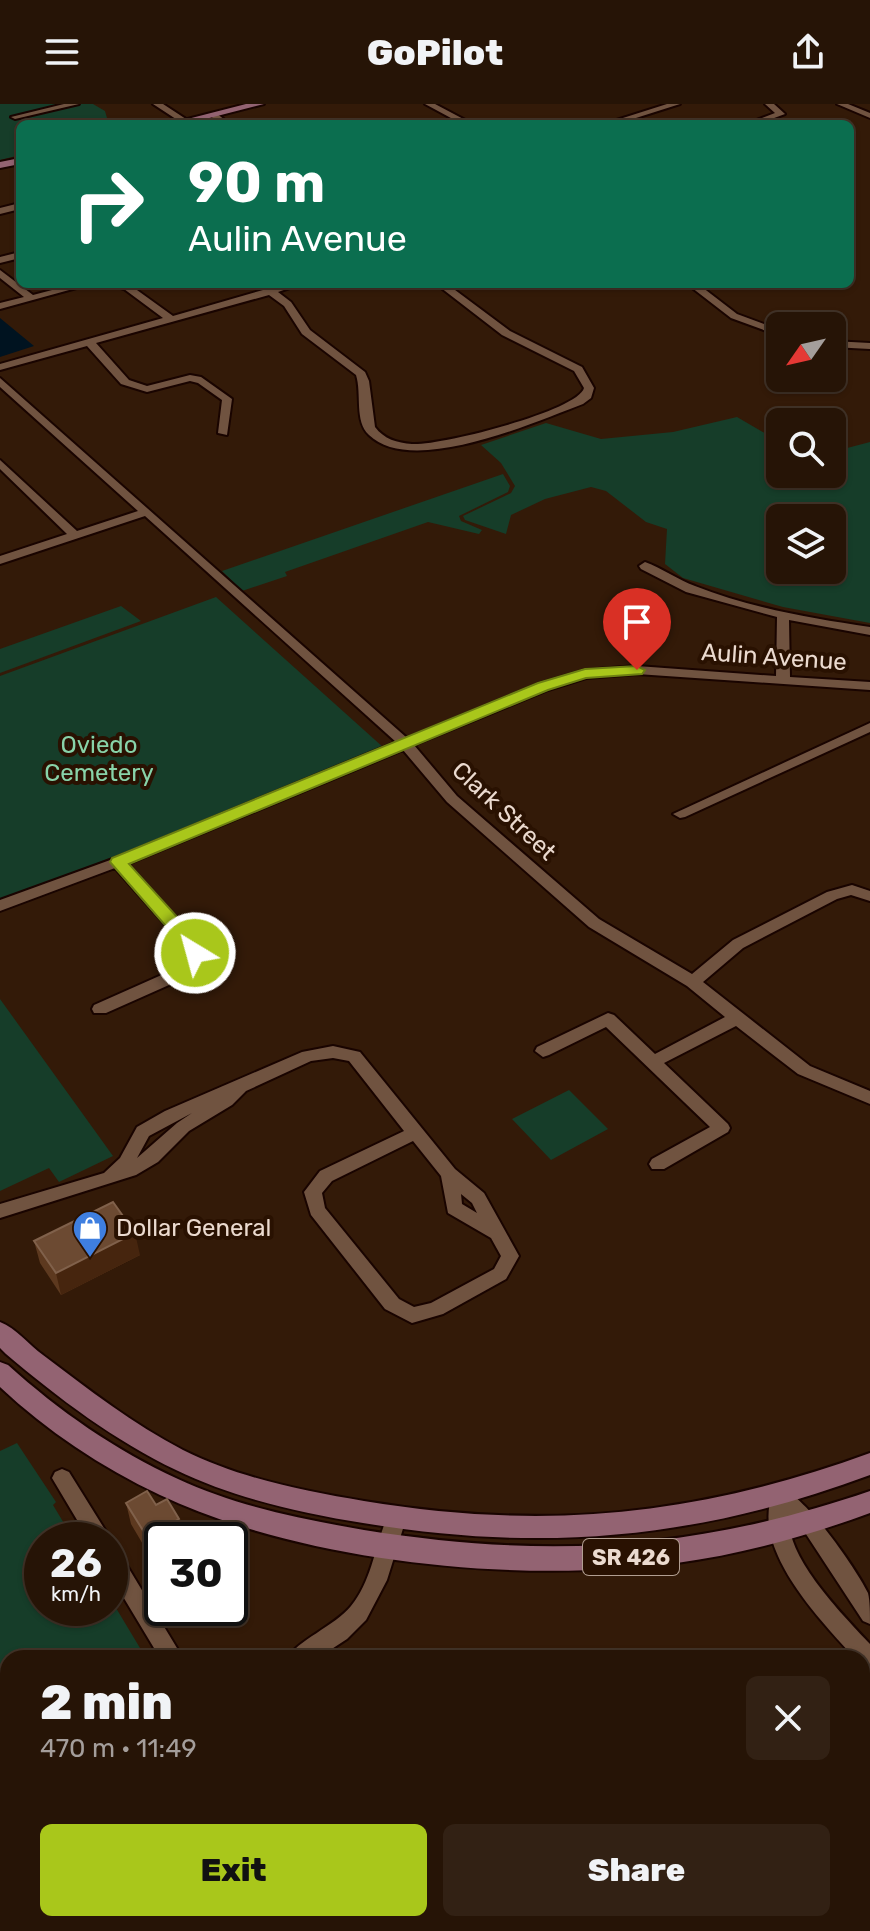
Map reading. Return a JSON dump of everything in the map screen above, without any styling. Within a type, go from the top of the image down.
[{"type":"main road","points":[[192,120],[259,104]]},
{"type":"main road","name":"SR 426","points":[[0,1332],[96,1410],[187,1463],[270,1494],[396,1519],[474,1526],[577,1527],[673,1519],[781,1497],[870,1464]]},
{"type":"main road","name":"SR 426","points":[[0,1372],[58,1422],[148,1477],[247,1518],[386,1546],[512,1559],[600,1559],[679,1552],[778,1531],[870,1502]]},
{"type":"street","points":[[0,120],[50,106],[75,104]]},
{"type":"street","points":[[157,104],[176,120]]},
{"type":"street","points":[[429,104],[461,120]]},
{"type":"street","points":[[622,120],[676,104]]},
{"type":"street","points":[[762,120],[781,114],[769,104]]},
{"type":"street","points":[[841,104],[870,118]]},
{"type":"street","points":[[217,114],[222,120]]},
{"type":"street","points":[[15,117],[19,120]]},
{"type":"street","points":[[860,122],[870,118]]},
{"type":"street","points":[[0,273],[16,286]]},
{"type":"street","points":[[19,288],[31,298]]},
{"type":"street","points":[[0,306],[70,288]]},
{"type":"street","points":[[128,288],[171,319]]},
{"type":"street","points":[[0,367],[171,319],[263,288]]},
{"type":"street","points":[[267,288],[294,310],[306,332],[361,374],[366,383],[367,424],[383,442],[401,447],[437,449],[529,420],[579,402],[587,396],[589,388],[585,377],[563,359],[506,333],[446,288]]},
{"type":"street","points":[[697,288],[734,316],[766,328]]},
{"type":"street","points":[[89,342],[125,382],[147,389],[190,378],[201,380],[227,399],[223,433]]},
{"type":"street","points":[[846,345],[870,346]]},
{"type":"street","name":"Clark Street","points":[[0,381],[405,743],[452,799],[594,923],[693,982],[804,1070],[870,1098]]},
{"type":"street","points":[[0,463],[74,535]]},
{"type":"street","points":[[0,560],[146,512]]},
{"type":"street","points":[[645,566],[659,577],[684,586],[783,615],[870,631]]},
{"type":"street","points":[[783,615],[783,679]]},
{"type":"street","name":"Aulin Avenue","points":[[0,906],[118,862],[543,687],[585,674],[659,671],[870,686]]},
{"type":"street","points":[[680,814],[870,727]]},
{"type":"street","points":[[100,1009],[181,973],[195,953],[193,946],[118,862]]},
{"type":"street","points":[[693,982],[738,944],[832,895],[852,890],[870,896]]},
{"type":"street","points":[[653,1062],[737,1018]]},
{"type":"street","points":[[543,1051],[608,1019],[722,1128],[658,1164]]},
{"type":"street","points":[[111,1176],[126,1163],[131,1150],[153,1124],[308,1056],[333,1052],[354,1056],[449,1174],[454,1208],[495,1232],[510,1256],[500,1274],[436,1309],[412,1315],[392,1304],[317,1210],[313,1192],[326,1176],[415,1133]]},
{"type":"street","points":[[0,1211],[23,1201],[94,1184],[148,1160],[172,1135],[227,1103],[240,1087]]},
{"type":"street","points":[[153,1124],[172,1135]]},
{"type":"street","points":[[131,1150],[148,1160]]},
{"type":"street","points":[[62,1478],[89,1522]]},
{"type":"street","points":[[781,1497],[809,1522],[870,1614]]},
{"type":"street","points":[[781,1497],[778,1531],[800,1572],[861,1650]]},
{"type":"street","points":[[312,1650],[332,1638],[358,1615],[368,1599],[396,1519]]},
{"type":"street","points":[[128,1586],[167,1650]]},
{"type":"green space","points":[[0,104],[93,104],[105,111],[107,118],[101,120],[16,120],[16,156],[0,160]]},
{"type":"green space","points":[[737,417],[766,434],[766,488],[846,488],[846,448],[870,442],[870,623],[783,607],[683,578],[665,564],[667,529],[646,522],[606,491],[591,487],[545,499],[511,515],[506,534],[465,520],[463,516],[511,493],[515,486],[501,463],[481,445],[546,423],[601,439],[673,432]]},
{"type":"green space","points":[[503,474],[510,486],[508,492],[459,516],[461,521],[482,530],[479,534],[428,522],[285,572],[287,576],[242,591],[222,571]]},
{"type":"green space","name":"Oviedo Cemetery","points":[[216,597],[384,748],[0,902],[0,676]]},
{"type":"green space","points":[[121,606],[141,621],[0,673],[0,649]]},
{"type":"green space","points":[[0,999],[113,1156],[59,1182],[49,1168],[0,1191]]},
{"type":"green space","points":[[569,1090],[608,1129],[551,1160],[512,1119]]},
{"type":"green space","points":[[17,1443],[56,1502],[53,1505],[63,1522],[24,1522],[24,1626],[127,1626],[141,1650],[0,1650],[0,1451]]},
{"type":"water","points":[[0,318],[34,346],[0,357]]},
{"type":"building","points":[[113,1202],[135,1233],[56,1273],[34,1241]]},
{"type":"building","points":[[147,1491],[156,1505],[167,1499],[179,1519],[174,1522],[144,1522],[144,1532],[126,1503]]},
{"type":"place","name":"Dollar General","points":[[90,1259]]},
{"type":"route","points":[[195,953],[193,946],[118,862],[543,687],[585,674],[637,670]]}]
